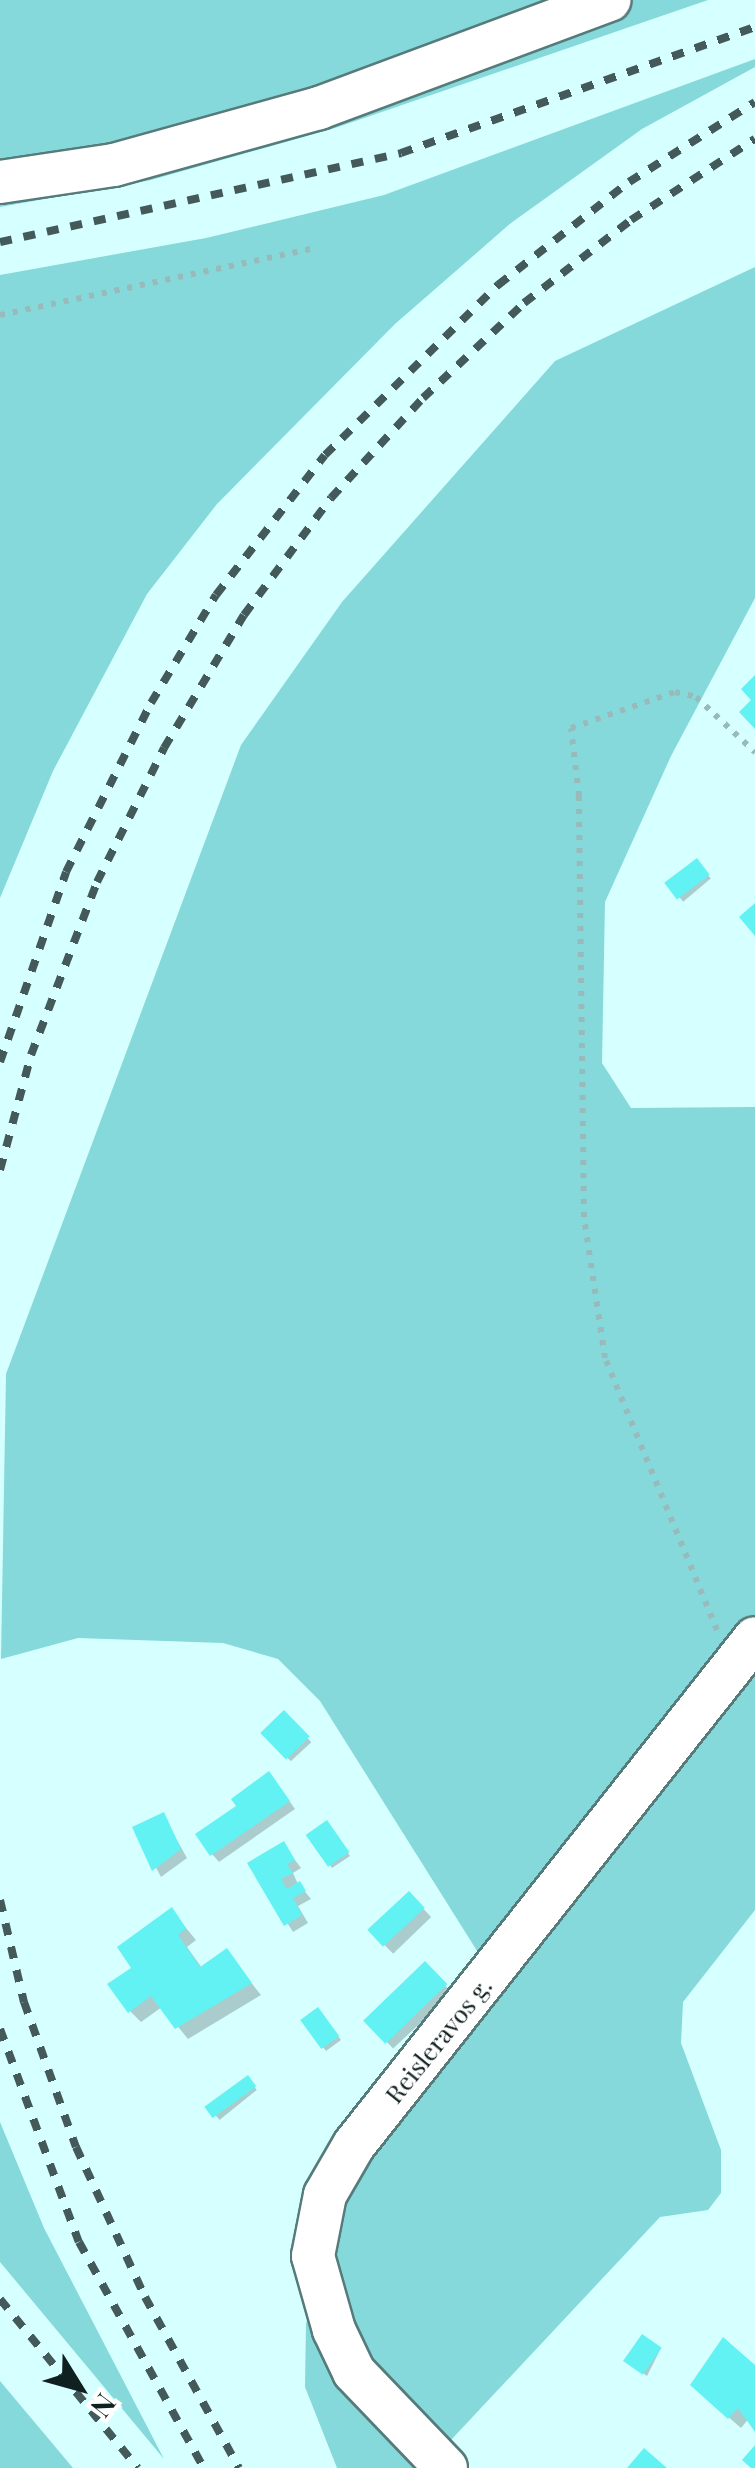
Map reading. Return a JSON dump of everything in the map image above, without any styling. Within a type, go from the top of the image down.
[{"type":"street","points":[[0,182],[114,165],[319,108],[610,0]]},
{"type":"street","name":"Reisleravos g.","points":[[446,2468],[354,2372],[334,2330],[313,2256],[325,2195],[354,2145],[744,1652]]},
{"type":"path","points":[[0,315],[315,248]]},
{"type":"path","points":[[744,1652],[606,1358],[584,1217],[580,796],[571,728],[675,692],[696,696],[755,752]]},
{"type":"shaded area","points":[[0,0],[708,0],[335,128],[151,180],[0,207]]},
{"type":"shaded area","points":[[755,59],[755,67],[642,129],[511,223],[395,324],[217,504],[147,594],[53,771],[0,898],[0,275],[206,238],[384,195]]},
{"type":"shaded area","points":[[755,267],[755,598],[671,756],[605,902],[602,1063],[631,1108],[755,1107],[755,1910],[683,2002],[681,2043],[721,2150],[721,2193],[708,2210],[660,2217],[451,2440],[453,2468],[337,2468],[305,2387],[306,2324],[333,2209],[496,1981],[320,1701],[278,1659],[223,1643],[78,1638],[1,1659],[6,1374],[241,745],[342,602],[555,361]]},
{"type":"shaded area","points":[[0,2122],[44,2228],[164,2459],[0,2262]]},
{"type":"shaded area","points":[[0,2381],[73,2468],[0,2468]]},
{"type":"building","points":[[755,675],[755,729],[739,712],[751,700],[741,689]]},
{"type":"building","points":[[697,858],[710,875],[677,899],[664,883]]},
{"type":"building","points":[[755,903],[755,936],[739,917]]},
{"type":"building","points":[[284,1710],[310,1737],[286,1760],[260,1733]]},
{"type":"building","points":[[269,1771],[290,1801],[210,1856],[195,1834],[236,1806],[231,1799]]},
{"type":"building","points":[[164,1812],[181,1849],[152,1871],[132,1827]]},
{"type":"building","points":[[327,1820],[349,1852],[328,1867],[306,1835]]},
{"type":"building","points":[[284,1841],[295,1860],[287,1864],[293,1873],[281,1879],[287,1889],[300,1881],[306,1891],[293,1898],[302,1915],[284,1926],[247,1863]]},
{"type":"building","points":[[409,1891],[425,1908],[383,1947],[367,1930]]},
{"type":"building","points":[[172,1907],[186,1928],[178,1935],[200,1967],[227,1948],[252,1983],[175,2029],[151,1996],[128,2013],[107,1984],[131,1968],[117,1947]]},
{"type":"building","points":[[425,1961],[447,1984],[385,2044],[363,2021]]},
{"type":"building","points":[[318,2007],[339,2036],[321,2049],[300,2020]]},
{"type":"building","points":[[248,2075],[256,2086],[213,2118],[204,2107]]},
{"type":"building","points":[[642,2334],[662,2348],[643,2375],[623,2361]]},
{"type":"building","points":[[723,2337],[755,2365],[755,2432],[738,2408],[728,2419],[690,2385]]},
{"type":"building","points":[[755,2445],[755,2468],[751,2468],[742,2460]]},
{"type":"building","points":[[644,2448],[667,2468],[627,2468]]},
{"type":"railway","points":[[0,242],[401,153],[755,27]]},
{"type":"railway","points":[[0,1062],[66,872],[151,703],[216,595],[325,455],[498,285],[629,182],[755,102]]},
{"type":"railway","points":[[0,1170],[31,1055],[97,882],[164,748],[244,615],[331,498],[423,398],[524,303],[631,220],[755,139]]},
{"type":"railway","points":[[0,1900],[24,2002],[76,2147],[145,2297],[239,2468]]},
{"type":"railway","points":[[0,2029],[79,2242],[204,2468]]},
{"type":"railway","points":[[0,2299],[138,2468]]}]
